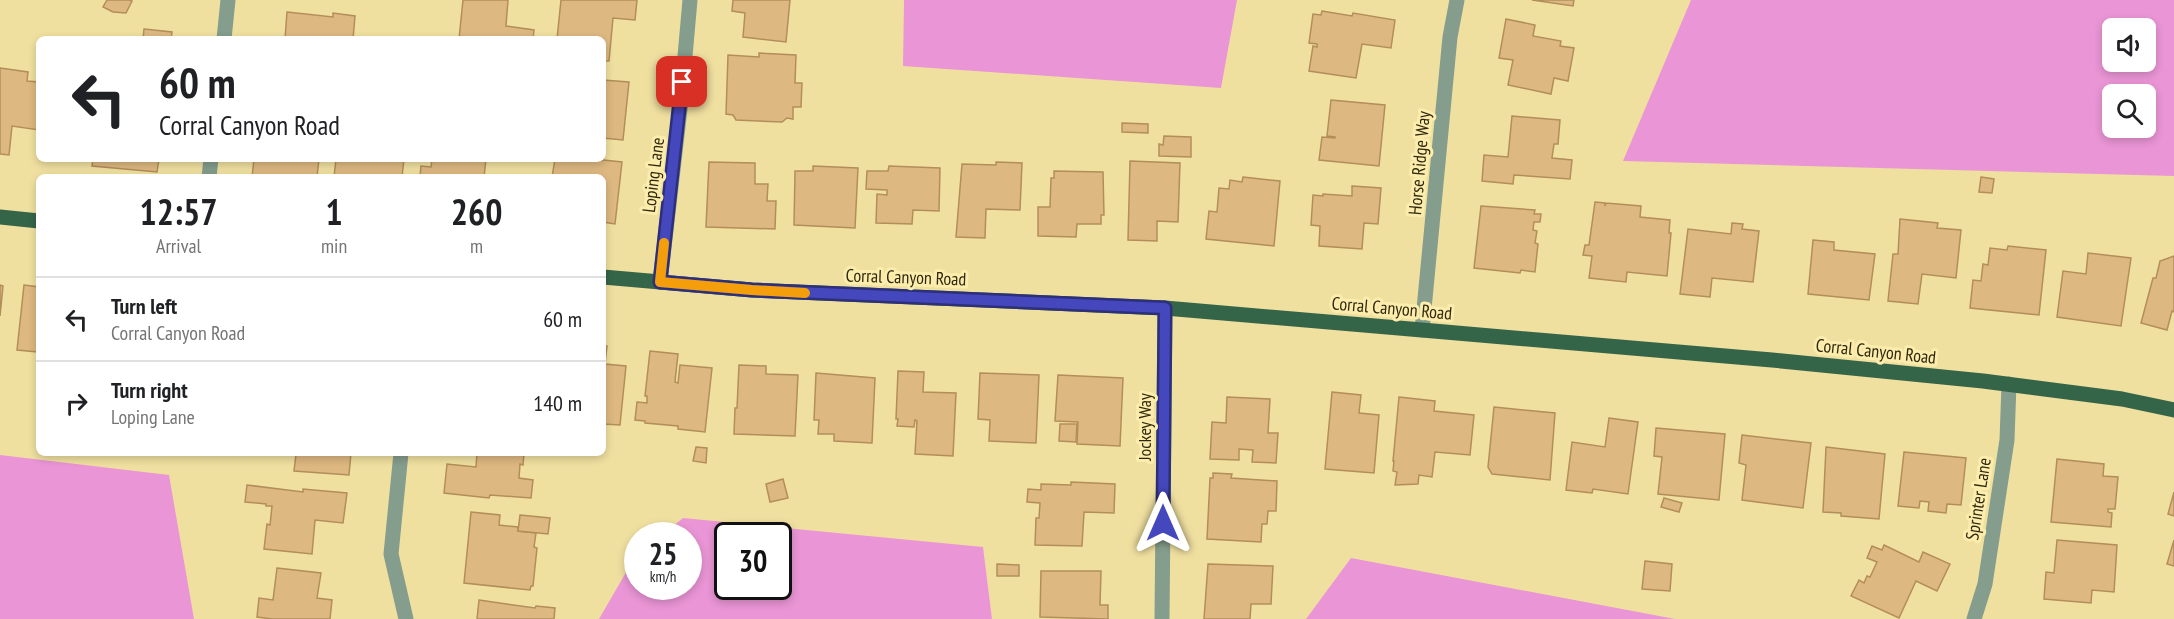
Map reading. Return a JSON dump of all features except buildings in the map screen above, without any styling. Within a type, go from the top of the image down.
[{"type":"main road","points":[[0,217],[36,221]]},
{"type":"main road","name":"Corral Canyon Road","points":[[606,277],[763,291],[1165,308],[1772,360],[2009,384],[2122,399],[2174,410]]},
{"type":"street","points":[[224,36],[228,0]]},
{"type":"street","name":"Loping Lane","points":[[660,282],[690,0]]},
{"type":"street","name":"Horse Ridge Way","points":[[1422,330],[1450,37],[1457,0]]},
{"type":"street","name":"Jockey Way","points":[[1162,619],[1165,308]]},
{"type":"street","name":"Sprinter Lane","points":[[1974,619],[1985,584],[2007,440],[2009,384]]},
{"type":"street","points":[[401,456],[391,554],[406,619]]},
{"type":"shaded area","points":[[904,0],[1237,0],[1221,88],[903,66]]},
{"type":"shaded area","points":[[1691,0],[2174,0],[2174,176],[1623,161]]},
{"type":"shaded area","points":[[0,455],[169,475],[194,619],[0,619]]},
{"type":"shaded area","points":[[683,518],[724,522],[714,522],[714,600],[792,600],[792,529],[983,547],[992,619],[599,619],[624,576],[624,600],[702,600],[702,522],[678,522]]},
{"type":"shaded area","points":[[1351,558],[1675,619],[1306,619]]},
{"type":"slow traffic","points":[[664,243],[660,282],[805,293]]},
{"type":"route","points":[[682,82],[660,282],[752,290],[1165,308],[1163,523]]}]
